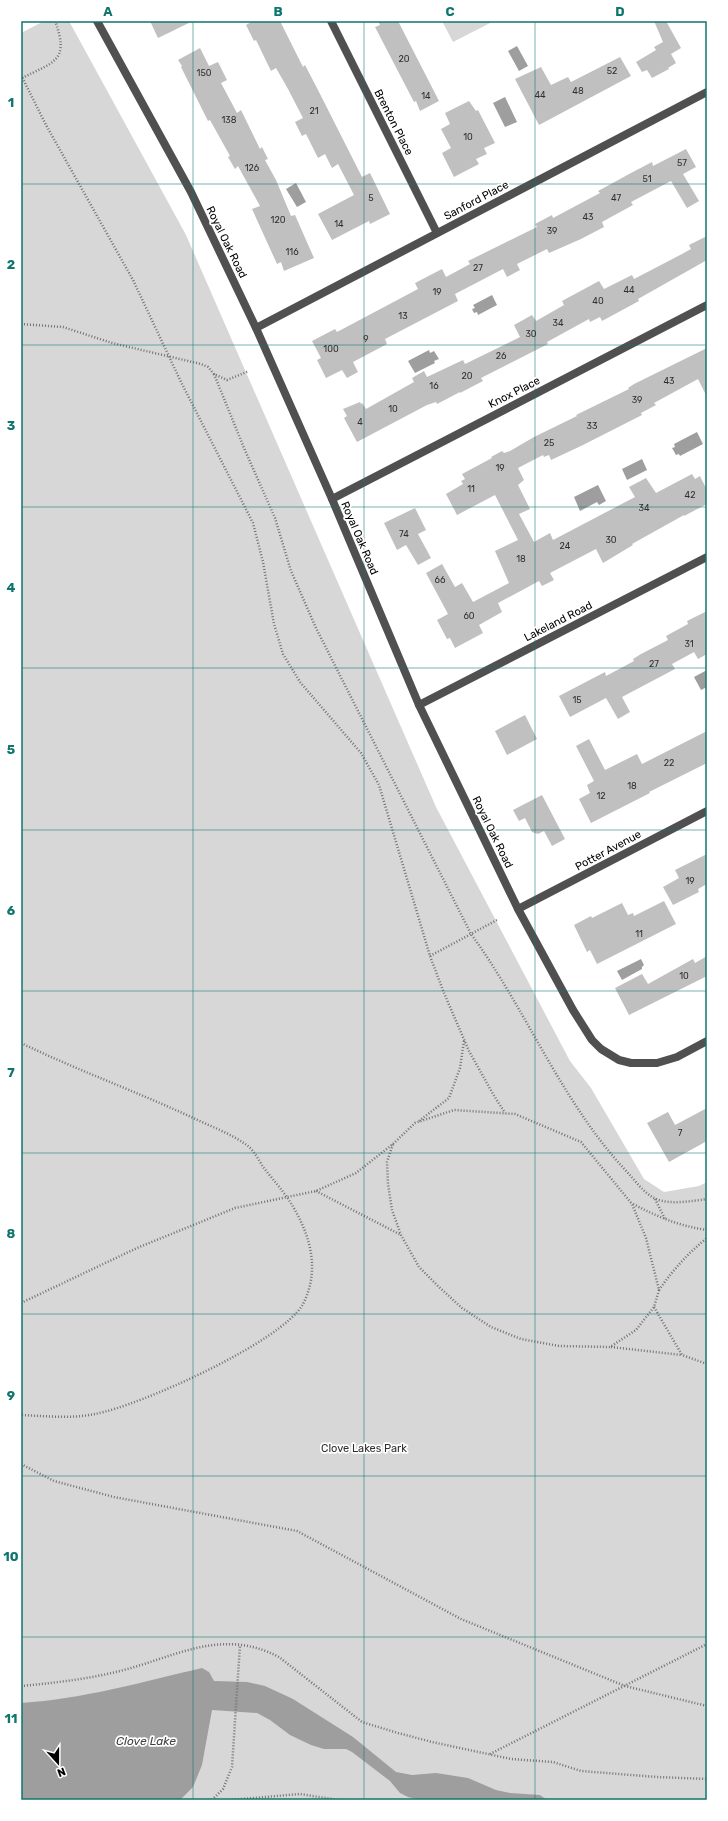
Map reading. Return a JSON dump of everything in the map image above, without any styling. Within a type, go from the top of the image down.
[{"type":"street","name":"Royal Oak Road","points":[[97,21],[191,192],[256,328],[332,499],[419,705],[518,909],[573,1010],[588,1034],[600,1049],[619,1060],[631,1063],[657,1063],[677,1057],[707,1041]]},
{"type":"street","name":"Brenton Place","points":[[331,21],[438,233]]},
{"type":"street","name":"Sanford Place","points":[[256,328],[707,92]]},
{"type":"street","name":"Knox Place","points":[[332,499],[707,305]]},
{"type":"street","name":"Lakeland Road","points":[[419,705],[707,557]]},
{"type":"street","name":"Potter Avenue","points":[[518,909],[707,811]]},
{"type":"path","points":[[55,21],[61,37],[62,45],[56,60],[22,76],[46,125],[133,280],[181,382],[253,523],[263,562],[274,624],[283,654],[300,682],[361,753],[379,785],[430,956],[464,1040],[505,1114]]},
{"type":"path","points":[[21,324],[63,326],[112,343],[201,364],[208,367],[214,374],[244,448],[275,518],[291,571],[316,628],[471,934],[489,958],[561,1084],[593,1132],[619,1164],[644,1190],[655,1198],[665,1201],[707,1199]]},
{"type":"path","points":[[214,374],[227,380],[249,370]]},
{"type":"path","points":[[430,956],[498,920]]},
{"type":"path","points":[[21,1304],[137,1248],[235,1208],[316,1191],[356,1173],[449,1098],[460,1068],[464,1040]]},
{"type":"path","points":[[21,1043],[143,1094],[249,1147],[288,1197],[305,1228],[313,1268],[310,1286],[297,1313],[285,1324],[216,1366],[179,1384],[120,1407],[94,1415],[69,1417],[21,1415]]},
{"type":"path","points":[[417,1123],[454,1110],[515,1114],[581,1142],[632,1204],[646,1238],[659,1290]]},
{"type":"path","points":[[393,1144],[387,1162],[388,1184],[392,1210],[401,1235],[419,1267],[438,1287],[462,1308],[492,1327],[521,1339],[559,1346],[610,1347],[682,1355],[707,1364]]},
{"type":"path","points":[[316,1191],[401,1235]]},
{"type":"path","points":[[655,1198],[665,1220]]},
{"type":"path","points":[[632,1204],[665,1220],[689,1227],[707,1230]]},
{"type":"path","points":[[610,1347],[636,1330],[654,1307],[659,1290],[669,1275],[690,1252],[707,1238]]},
{"type":"path","points":[[654,1307],[682,1355]]},
{"type":"path","points":[[21,1464],[54,1481],[114,1497],[297,1531],[461,1619],[625,1686],[707,1706]]},
{"type":"path","points":[[490,1754],[707,1644]]},
{"type":"path","points":[[21,1686],[73,1680],[122,1670],[204,1645],[240,1645],[264,1650],[279,1657],[362,1722],[432,1742],[511,1758],[553,1762],[581,1771],[707,1779]]},
{"type":"path","points":[[212,1800],[223,1789],[232,1767],[240,1645]]},
{"type":"path","points":[[229,1800],[300,1794],[338,1800]]},
{"type":"green space","name":"Clove Lakes Park","points":[[44,21],[69,21],[186,235],[436,807],[570,1061],[591,1088],[644,1179],[664,1192],[699,1186],[707,1182],[707,1800],[21,1800],[21,33]]},
{"type":"green space","points":[[442,21],[494,21],[453,42]]},
{"type":"water","points":[[517,46],[528,66],[519,71],[508,51]]},
{"type":"water","points":[[505,97],[517,122],[505,127],[493,103]]},
{"type":"water","points":[[296,183],[306,202],[297,207],[286,189]]},
{"type":"water","points":[[492,295],[497,305],[478,315],[477,312],[474,313],[472,309],[475,308],[473,305]]},
{"type":"water","points":[[429,350],[430,353],[434,351],[439,359],[434,361],[435,363],[415,373],[408,361]]},
{"type":"water","points":[[697,432],[703,444],[680,456],[679,454],[676,455],[672,448],[675,447],[674,444]]},
{"type":"water","points":[[642,459],[647,470],[627,480],[622,469]]},
{"type":"water","points":[[598,485],[606,501],[599,505],[597,502],[580,511],[574,497]]},
{"type":"water","points":[[707,670],[707,687],[701,690],[694,677]]},
{"type":"water","points":[[641,959],[644,965],[642,969],[622,980],[617,971]]},
{"type":"water","name":"Clove Lake","points":[[202,1668],[209,1672],[214,1681],[247,1682],[265,1686],[293,1699],[353,1737],[396,1772],[412,1775],[436,1773],[468,1778],[496,1790],[510,1793],[540,1795],[547,1800],[421,1800],[408,1797],[400,1793],[390,1781],[346,1749],[324,1749],[311,1745],[290,1735],[270,1720],[257,1713],[212,1710],[202,1765],[193,1787],[180,1800],[21,1800],[21,1703],[90,1694]]},
{"type":"building","points":[[150,21],[193,21],[158,38]]},
{"type":"building","points":[[253,21],[280,21],[303,67],[305,65],[362,177],[370,173],[390,214],[370,224],[369,221],[332,240],[318,214],[354,195],[338,164],[332,168],[325,154],[318,158],[306,134],[302,136],[295,122],[303,118],[276,68],[271,71],[256,40],[254,41],[246,25]]},
{"type":"building","points":[[378,21],[398,21],[439,101],[420,111],[375,27],[380,25]]},
{"type":"building","points":[[654,21],[666,21],[681,48],[671,54],[676,63],[668,68],[669,69],[652,78],[647,70],[642,72],[636,62],[656,50],[654,47],[663,42]]},
{"type":"building","points":[[200,48],[209,66],[218,62],[227,80],[221,83],[237,113],[241,110],[260,149],[262,147],[268,159],[265,160],[276,180],[291,216],[295,215],[314,258],[284,271],[281,262],[277,264],[252,209],[260,206],[238,166],[235,169],[228,157],[230,156],[210,120],[208,121],[178,60]]},
{"type":"building","points":[[620,57],[631,76],[539,125],[515,79],[541,67],[551,85],[568,77],[571,82]]},
{"type":"building","points":[[469,101],[476,111],[478,110],[495,143],[484,148],[487,154],[476,159],[479,164],[454,177],[442,153],[451,148],[441,129],[450,124],[445,113]]},
{"type":"building","points":[[686,149],[696,167],[683,174],[699,201],[687,208],[671,181],[631,202],[633,205],[602,222],[604,227],[549,253],[547,249],[517,264],[520,270],[507,277],[503,269],[455,294],[458,301],[385,339],[387,344],[353,362],[358,372],[347,378],[342,370],[326,378],[317,360],[321,358],[312,341],[335,329],[337,332],[418,289],[415,283],[442,269],[446,277],[470,264],[468,261],[537,227],[535,224],[552,215],[553,218],[600,193],[598,191],[652,162],[653,166]]},
{"type":"building","points":[[707,236],[707,260],[638,299],[639,301],[602,321],[600,317],[590,322],[589,319],[547,342],[548,344],[481,378],[483,381],[437,404],[436,402],[427,405],[357,442],[344,418],[347,416],[343,409],[360,402],[366,409],[414,382],[412,378],[424,371],[427,377],[463,360],[465,364],[520,337],[514,325],[532,315],[536,321],[564,305],[562,301],[599,281],[604,289],[632,275],[634,279],[691,249],[689,245]]},
{"type":"building","points":[[707,348],[707,397],[698,379],[654,403],[656,405],[641,413],[642,415],[583,445],[551,460],[549,455],[544,457],[543,455],[518,468],[524,480],[518,485],[530,509],[519,514],[534,542],[550,533],[553,540],[635,497],[629,487],[646,478],[656,493],[692,474],[695,479],[700,476],[707,490],[707,504],[632,544],[633,545],[603,563],[596,549],[550,573],[554,580],[542,586],[539,581],[498,603],[502,612],[479,625],[483,633],[455,648],[450,638],[447,639],[437,620],[448,614],[426,573],[442,564],[455,587],[462,583],[473,602],[509,583],[495,551],[518,540],[495,495],[457,515],[446,494],[463,484],[461,481],[465,479],[462,474],[502,451],[504,453],[510,451],[534,437],[577,416],[576,415],[629,389],[628,388],[634,384]]},
{"type":"building","points":[[415,508],[426,530],[418,534],[431,558],[418,565],[406,545],[397,550],[384,523]]},
{"type":"building","points":[[707,611],[707,654],[698,659],[694,652],[672,664],[675,669],[622,697],[630,712],[618,719],[606,698],[570,717],[559,696],[605,672],[606,676],[634,661],[633,659],[641,654],[668,640],[666,636],[688,624],[687,621]]},
{"type":"building","points":[[525,715],[537,739],[507,755],[495,731]]},
{"type":"building","points":[[707,731],[707,763],[591,823],[579,799],[590,793],[587,785],[594,781],[576,746],[589,739],[605,770],[637,754],[642,764]]},
{"type":"building","points":[[542,795],[565,839],[552,846],[544,831],[538,834],[532,832],[525,818],[519,821],[513,810]]},
{"type":"building","points":[[707,854],[707,884],[698,889],[699,892],[673,905],[663,887],[679,878],[675,870]]},
{"type":"building","points":[[664,901],[676,924],[597,964],[590,950],[587,952],[574,925],[622,903],[628,915],[633,913],[634,916]]},
{"type":"building","points":[[707,956],[707,976],[629,1015],[615,988],[642,974],[648,984],[693,959],[695,963]]},
{"type":"building","points":[[707,1108],[707,1141],[669,1162],[647,1123],[668,1112],[675,1125]]}]
